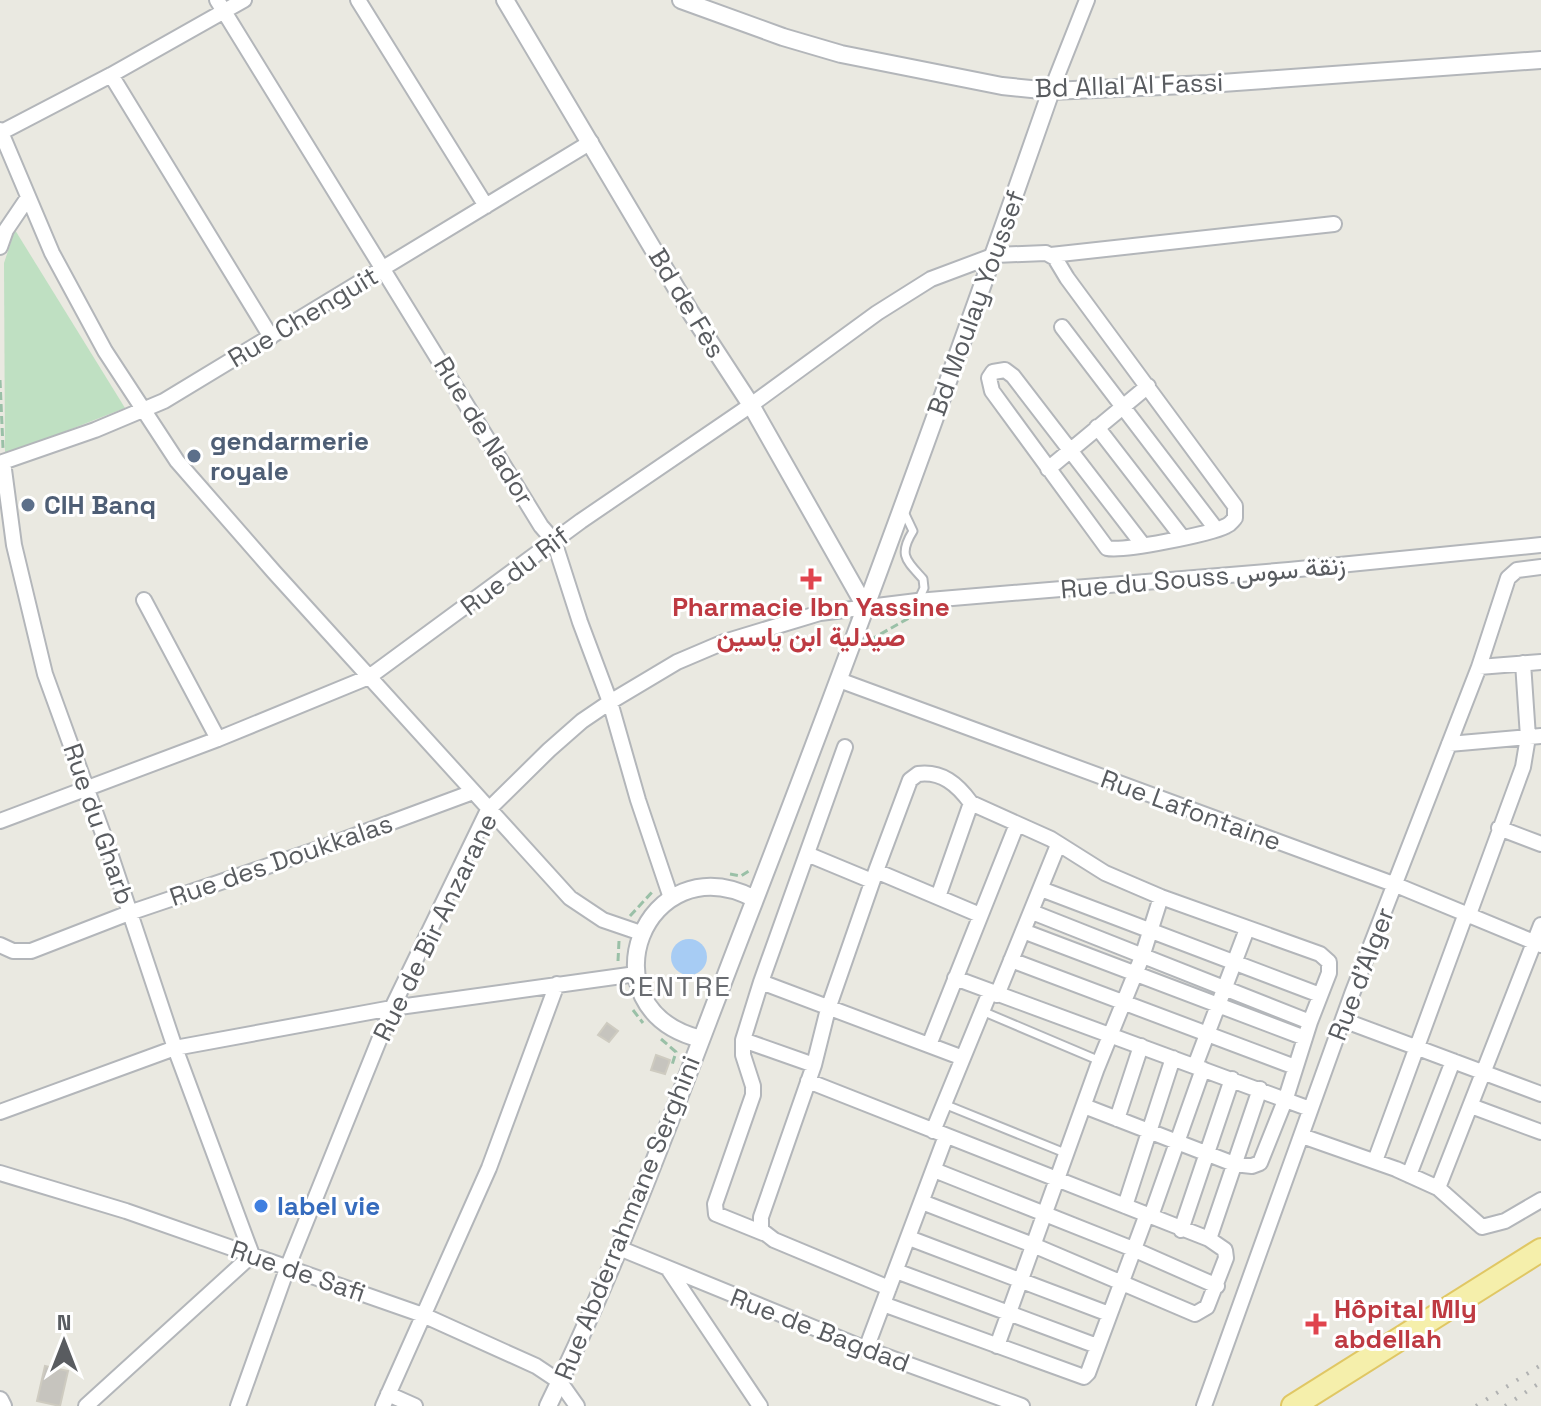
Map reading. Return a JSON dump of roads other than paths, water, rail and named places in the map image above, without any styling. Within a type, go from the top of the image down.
[{"type":"main road","points":[[1293,1406],[1541,1250]]},
{"type":"street","points":[[244,0],[221,6],[111,75],[0,132],[27,199],[105,351],[177,461],[570,898],[603,920],[641,933],[668,890],[713,886],[728,888],[755,899]]},
{"type":"street","points":[[358,0],[486,206]]},
{"type":"street","name":"Bd de Fès","points":[[505,0],[691,313],[751,405],[866,608]]},
{"type":"street","name":"Bd Allal Al Fassi","points":[[681,0],[783,37],[841,54],[988,84],[1051,91],[1208,84],[1541,60]]},
{"type":"street","name":"Bd Moulay Youssef","points":[[866,608],[995,255],[1051,91],[1087,0]]},
{"type":"street","name":"Rue de Nador","points":[[221,6],[541,526],[554,541],[610,702],[668,890]]},
{"type":"street","points":[[111,75],[271,337]]},
{"type":"street","name":"Rue Chenguit","points":[[2,462],[143,411],[271,337],[591,142]]},
{"type":"street","points":[[0,247],[6,230],[27,199]]},
{"type":"street","name":"Rue du Rif","points":[[0,821],[218,739],[369,677],[554,541],[751,405],[877,313],[931,279],[995,255],[1051,255],[1334,224]]},
{"type":"street","points":[[1051,255],[1237,512],[1232,522],[1216,529],[1143,545],[1114,550],[1107,548],[992,391],[989,378],[993,372],[1005,370],[1013,376],[1143,545]]},
{"type":"street","points":[[1062,327],[1216,529]]},
{"type":"street","points":[[1048,469],[1148,386]]},
{"type":"street","points":[[1097,427],[1182,537]]},
{"type":"street","name":"Rue du Gharb","points":[[2,462],[14,545],[45,674],[175,1048],[252,1255]]},
{"type":"street","name":"Rue du Souss زنقة سوس","points":[[866,608],[1541,545]]},
{"type":"street","name":"Rue d'Alger","points":[[1204,1406],[1343,1020],[1479,667],[1509,576],[1517,570],[1541,567]]},
{"type":"street","points":[[144,600],[218,739]]},
{"type":"street","points":[[701,1039],[866,608]]},
{"type":"street","name":"Rue de Bir Anzarane","points":[[238,1406],[288,1266],[392,1008],[488,810],[582,721],[677,662],[769,626],[820,613],[866,608]]},
{"type":"street","points":[[1479,667],[1541,662]]},
{"type":"street","points":[[1375,1161],[1534,736],[1523,663]]},
{"type":"street","name":"Rue Lafontaine","points":[[839,680],[1396,885],[1538,944]]},
{"type":"street","points":[[1449,744],[1534,736]]},
{"type":"street","points":[[845,747],[743,1040],[743,1055],[753,1095],[716,1199],[715,1211],[730,1221],[889,1288]]},
{"type":"street","points":[[763,1233],[760,1224],[814,1065],[828,1009],[905,791],[915,775],[940,775],[951,781],[971,803],[1058,845],[1105,873],[1325,958],[1330,964],[1263,1161],[1252,1166],[1234,1164],[1084,1106]]},
{"type":"street","name":"Rue des Doukkalas","points":[[0,945],[13,951],[31,951],[129,913],[327,846],[473,792]]},
{"type":"street","points":[[938,897],[971,803]]},
{"type":"street","points":[[929,1045],[1017,824]]},
{"type":"street","points":[[1499,828],[1541,844]]},
{"type":"street","points":[[866,1349],[934,1170],[944,1104],[982,1011],[1011,960],[1058,845]]},
{"type":"street","points":[[807,854],[938,897],[980,915]]},
{"type":"street","points":[[1041,889],[1320,995]]},
{"type":"street","points":[[997,1346],[1065,1153],[1142,957],[1161,897]]},
{"type":"street","points":[[1032,912],[1310,1022]]},
{"type":"street","points":[[1438,1188],[1482,1071],[1538,944],[1541,925]]},
{"type":"street","points":[[883,1304],[1082,1378],[1088,1373],[1177,1141],[1208,1034],[1247,929]]},
{"type":"street","points":[[1023,931],[1305,1038]]},
{"type":"street","name":"Rue Abderrahmane Serghini","points":[[548,1406],[638,1206],[701,1039],[674,1030],[652,1012],[639,987],[628,976],[641,933]]},
{"type":"street","points":[[1011,960],[1295,1067]]},
{"type":"street","points":[[0,1112],[175,1048],[392,1008],[628,976]]},
{"type":"street","points":[[955,978],[1310,1109]]},
{"type":"street","points":[[761,982],[963,1058]]},
{"type":"street","points":[[415,1406],[386,1400],[489,1168],[557,984]]},
{"type":"street","points":[[1343,1020],[1541,1094]]},
{"type":"street","points":[[743,1040],[814,1065]]},
{"type":"street","points":[[1117,1119],[1141,1046]]},
{"type":"street","points":[[1125,1206],[1173,1058]]},
{"type":"street","points":[[1409,1175],[1453,1061]]},
{"type":"street","points":[[1181,1230],[1232,1079]]},
{"type":"street","points":[[808,1081],[1209,1239],[1219,1244],[1226,1253],[1217,1286],[1207,1307],[1195,1314],[1121,1281],[922,1202]]},
{"type":"street","points":[[1209,1239],[1260,1089]]},
{"type":"street","points":[[1471,1106],[1541,1132]]},
{"type":"street","points":[[1302,1136],[1375,1161],[1438,1188],[1482,1227],[1505,1221],[1541,1200]]},
{"type":"street","points":[[934,1170],[1217,1286]]},
{"type":"street","name":"Rue de Safi","points":[[0,1173],[126,1211],[423,1315],[536,1366],[560,1382],[577,1406]]},
{"type":"street","points":[[909,1238],[1109,1314]]},
{"type":"street","name":"Rue de Bagdad","points":[[619,1248],[996,1402],[1022,1406]]},
{"type":"street","points":[[86,1406],[252,1255]]},
{"type":"street","points":[[669,1270],[760,1406]]},
{"type":"street","points":[[896,1271],[1097,1346]]},
{"type":"street","points":[[0,1400],[3,1406]]},
{"type":"lane","points":[[902,507],[913,531],[906,541],[904,553],[923,579],[924,588],[917,601]]},
{"type":"lane","points":[[982,1011],[1100,1061]]},
{"type":"lane","points":[[944,1104],[1065,1153]]},
{"type":"water","points":[[689,939],[702,944],[707,957],[702,970],[689,975],[676,970],[671,957],[676,944]]},
{"type":"railway","points":[[1476,1406],[1541,1365]]},
{"type":"railway","points":[[1505,1406],[1541,1382]]},
{"type":"place","name":"gendarmerie royale","points":[[194,456]]},
{"type":"place","name":"CIH Banq","points":[[28,505]]},
{"type":"place","name":"Pharmacie Ibn Yassine صيدلية ابن ياسين","points":[[811,579]]},
{"type":"place","name":"label vie","points":[[261,1206]]},
{"type":"place","name":"Hôpital Mly abdellah","points":[[1316,1324]]},
{"type":"district","name":"CENTRE","points":[[675,986]]}]
